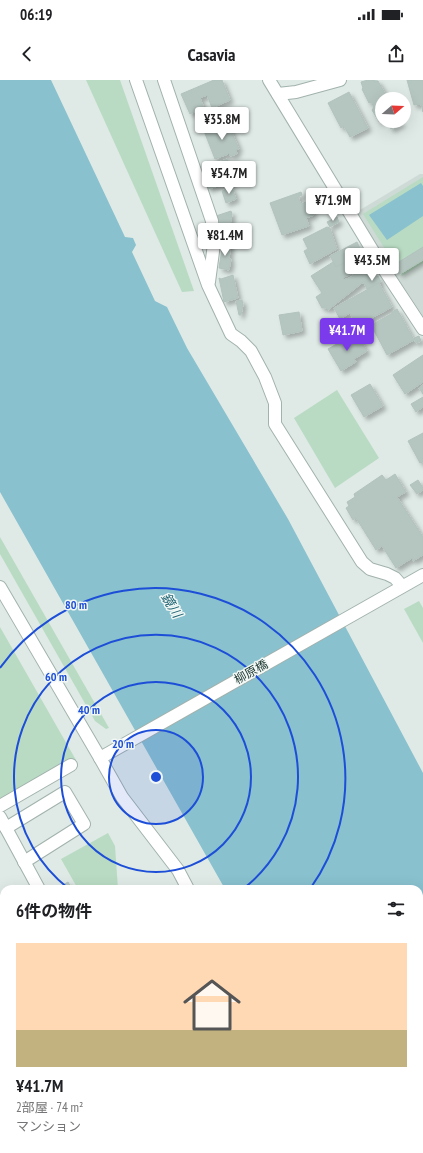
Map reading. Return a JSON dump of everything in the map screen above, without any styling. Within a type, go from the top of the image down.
[{"type":"street","points":[[136,80],[208,285],[231,334],[251,351],[265,378],[275,403],[275,424],[362,562],[370,569],[395,578],[402,586]]},
{"type":"street","points":[[164,80],[212,221],[214,244],[208,285]]},
{"type":"street","points":[[269,80],[377,258],[423,329]]},
{"type":"street","points":[[278,94],[296,92],[340,80]]},
{"type":"street","name":"柳原橋","points":[[100,758],[423,575]]},
{"type":"street","points":[[0,587],[122,797],[178,870],[186,885]]},
{"type":"street","points":[[0,806],[71,765]]},
{"type":"street","points":[[6,828],[65,792],[84,824],[24,862]]},
{"type":"street","points":[[0,817],[37,885]]},
{"type":"shaded area","points":[[420,174],[423,174],[423,316],[355,213]]},
{"type":"green space","points":[[86,80],[120,80],[194,291],[182,292]]},
{"type":"green space","points":[[423,177],[423,263],[402,276],[363,214]]},
{"type":"green space","points":[[337,390],[379,458],[335,488],[294,418]]},
{"type":"green space","points":[[0,537],[109,728],[106,729],[95,721],[0,554]]},
{"type":"green space","points":[[419,601],[423,608],[423,643],[404,609]]},
{"type":"green space","points":[[0,627],[76,760],[0,803]]},
{"type":"green space","points":[[108,833],[115,846],[118,885],[76,885],[61,859]]},
{"type":"water","name":"鏡川","points":[[0,80],[51,80],[125,237],[133,238],[136,245],[132,252],[155,301],[167,307],[187,348],[288,519],[423,773],[423,885],[223,885],[0,492]]},
{"type":"water","points":[[421,183],[423,186],[423,216],[387,240],[369,215]]},
{"type":"building","points":[[214,80],[222,80],[230,100],[212,108],[207,95],[200,98],[204,108],[190,114],[181,94]]},
{"type":"building","points":[[368,80],[378,81],[384,92],[375,92],[375,115],[372,110],[374,107],[371,102],[369,103],[362,89],[361,82]]},
{"type":"building","points":[[407,80],[423,80],[423,112],[421,104],[414,105]]},
{"type":"building","points":[[349,92],[368,128],[350,137],[344,126],[341,128],[328,103]]},
{"type":"building","points":[[234,114],[236,120],[228,123],[227,121],[224,122],[223,119]]},
{"type":"building","points":[[227,121],[239,149],[236,150],[237,154],[230,156],[229,153],[215,159],[204,131],[224,124],[224,122]]},
{"type":"building","points":[[227,159],[234,183],[228,184],[229,186],[225,187],[224,184],[208,189],[205,177],[210,175],[207,166]]},
{"type":"building","points":[[232,187],[236,199],[226,203],[222,191]]},
{"type":"building","points":[[301,192],[302,195],[298,197],[301,204],[308,201],[314,215],[306,218],[309,226],[282,235],[270,203]]},
{"type":"building","points":[[231,211],[232,214],[228,237],[223,236],[216,216]]},
{"type":"building","points":[[337,217],[339,222],[330,227],[327,222]]},
{"type":"building","points":[[327,227],[330,228],[337,249],[310,264],[304,251],[308,249],[303,239]]},
{"type":"building","points":[[223,242],[231,243],[229,270],[219,268]]},
{"type":"building","points":[[357,242],[362,252],[361,254],[336,267],[330,256]]},
{"type":"building","points":[[423,247],[423,260],[400,274],[394,265]]},
{"type":"building","points":[[361,254],[374,276],[362,283],[328,310],[326,308],[322,308],[316,297],[322,293],[311,276],[333,262],[336,267],[344,263],[350,275],[343,277],[344,280],[354,276],[347,261]]},
{"type":"building","points":[[233,275],[238,298],[224,302],[219,278],[221,279]]},
{"type":"building","points":[[378,276],[381,282],[367,289],[364,283]]},
{"type":"building","points":[[379,283],[392,307],[357,326],[350,313],[340,319],[334,308]]},
{"type":"building","points":[[242,300],[243,305],[241,315],[239,315],[236,301]]},
{"type":"building","points":[[397,309],[414,340],[387,355],[371,325]]},
{"type":"building","points":[[299,312],[302,331],[283,335],[279,315]]},
{"type":"building","points":[[356,333],[367,351],[354,359],[356,362],[341,371],[328,349]]},
{"type":"building","points":[[419,336],[421,341],[416,343],[414,338]]},
{"type":"building","points":[[423,355],[423,382],[405,394],[393,375]]},
{"type":"building","points":[[370,384],[383,406],[364,417],[351,395]]},
{"type":"building","points":[[423,385],[423,394],[419,388]]},
{"type":"building","points":[[423,397],[423,407],[416,412],[411,404]]},
{"type":"building","points":[[423,433],[423,462],[420,463],[408,441]]},
{"type":"building","points":[[395,474],[406,492],[397,497],[423,537],[423,555],[413,561],[412,558],[396,568],[382,546],[376,550],[356,518],[353,520],[346,508],[349,506],[347,502],[355,497],[354,494],[382,475],[386,480]]},
{"type":"building","points":[[418,480],[423,490],[417,494],[410,485]]},
{"type":"building","points":[[68,882],[70,885],[63,885]]}]
